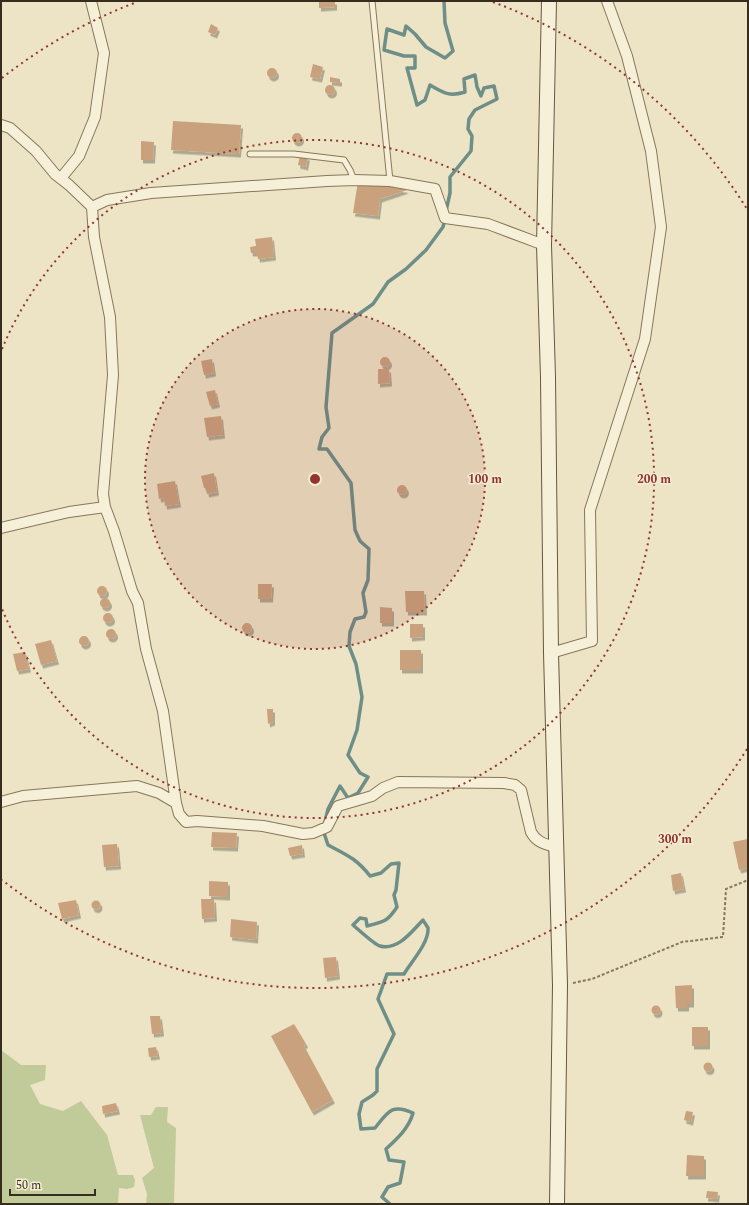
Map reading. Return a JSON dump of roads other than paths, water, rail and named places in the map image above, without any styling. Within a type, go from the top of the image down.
[{"type":"main road","points":[[549,1],[544,245],[548,377],[555,847],[560,985],[558,1204]]},
{"type":"street","points":[[61,178],[79,156],[95,117],[104,53],[91,1]]},
{"type":"street","points":[[551,653],[592,641],[590,510],[645,339],[661,227],[651,151],[627,56],[607,1]]},
{"type":"street","points":[[1,125],[10,128],[36,151],[55,174],[92,207],[94,237],[110,317],[113,375],[103,494],[105,507],[114,531],[132,591],[138,603],[146,649],[163,711],[176,803],[179,814],[186,822],[197,821],[263,826],[303,834],[314,833],[327,827],[338,806],[372,796],[383,788],[398,782],[504,783],[515,785],[521,790],[531,832],[534,838],[540,842],[555,847]]},
{"type":"street","points":[[92,207],[107,200],[151,193],[354,180],[390,181],[435,189],[445,218],[488,224],[544,245]]},
{"type":"street","points":[[1,528],[70,512],[105,507]]},
{"type":"street","points":[[1,802],[24,796],[136,786],[159,793],[176,803]]},
{"type":"lane","points":[[372,1],[390,181]]},
{"type":"lane","points":[[250,154],[294,154],[344,160],[354,180]]},
{"type":"waterway","points":[[444,1],[445,23],[453,51],[445,58],[426,47],[406,26],[404,35],[387,29],[384,50],[404,56],[415,56],[415,68],[407,68],[417,105],[425,100],[430,85],[451,94],[465,92],[464,79],[475,75],[477,87],[481,96],[484,88],[494,86],[497,99],[475,110],[469,119],[468,129],[472,136],[471,151],[450,177],[450,193],[446,211]]},
{"type":"waterway","points":[[325,822],[328,809],[340,786],[348,798],[358,793],[368,777],[360,773],[348,755],[357,730],[362,697],[356,664],[349,646],[350,632],[355,619],[364,617],[366,612],[363,593],[368,580],[369,549],[360,541],[355,530],[351,483],[327,449],[319,449],[322,437],[329,428],[326,407],[332,333],[373,304],[388,282],[406,269],[426,250],[443,227],[445,219]]},
{"type":"waterway","points":[[323,830],[328,845],[356,861],[370,876],[381,873],[391,864],[399,863],[396,890],[394,895],[397,907],[394,912],[388,918],[378,923],[367,926],[366,919],[360,918],[353,925],[375,943],[380,946],[387,947],[399,943],[423,920],[428,928],[428,934],[423,946],[404,974],[387,974],[378,999],[394,1034],[377,1069],[377,1091],[362,1102],[359,1114],[361,1129],[375,1128],[387,1114],[395,1109],[406,1110],[413,1113],[409,1124],[386,1149],[389,1160],[404,1162],[400,1183],[388,1187],[382,1197],[390,1204]]}]
